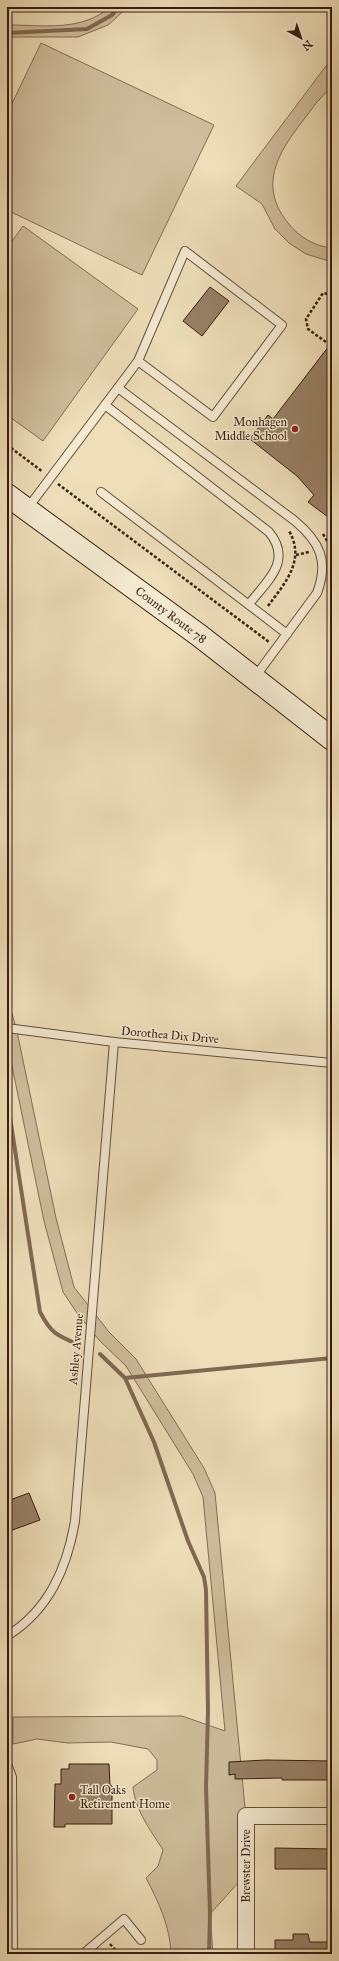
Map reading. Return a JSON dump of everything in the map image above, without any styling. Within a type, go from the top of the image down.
[{"type":"street","name":"County Route 78","points":[[7,494],[200,636],[253,679],[332,739]]},
{"type":"street","name":"Brewster Drive","points":[[246,1954],[246,1816],[332,1816]]},
{"type":"lane","points":[[26,509],[138,361],[185,251],[282,325],[213,417],[138,361]]},
{"type":"lane","points":[[118,388],[295,521],[316,542],[321,557],[321,583],[313,599],[253,679]]},
{"type":"lane","points":[[105,406],[269,532],[274,538],[278,552],[278,566],[249,604]]},
{"type":"lane","points":[[101,492],[287,634]]},
{"type":"lane","name":"Dorothea Dix Drive","points":[[7,1028],[114,1042],[332,1063]]},
{"type":"lane","name":"Ashley Avenue","points":[[7,1636],[17,1630],[33,1615],[48,1597],[62,1571],[70,1547],[75,1521],[114,1042]]},
{"type":"lane","points":[[7,1764],[12,1777],[13,1954]]},
{"type":"lane","points":[[83,1954],[124,1919],[141,1940]]},
{"type":"path","points":[[330,345],[308,329],[306,318],[323,293],[332,295]]},
{"type":"path","points":[[7,445],[43,473]]},
{"type":"path","points":[[56,483],[271,643]]},
{"type":"shaded area","points":[[110,7],[128,7],[108,25],[78,37],[7,37],[7,25],[48,26],[74,24],[99,15]]},
{"type":"shaded area","points":[[41,43],[214,125],[142,275],[7,210],[7,114]]},
{"type":"shaded area","points":[[332,58],[332,83],[326,93],[317,102],[286,144],[278,159],[274,174],[273,190],[278,206],[292,228],[302,237],[313,243],[332,248],[332,262],[306,254],[289,243],[275,229],[262,204],[236,186]]},
{"type":"shaded area","points":[[23,226],[138,309],[43,441],[7,415],[7,248]]},
{"type":"shaded area","points":[[7,998],[16,1027],[56,1218],[74,1287],[109,1332],[136,1359],[204,1468],[215,1493],[252,1881],[239,1882],[210,1914],[213,1954],[171,1954],[166,1924],[146,1878],[158,1866],[163,1850],[140,1812],[134,1796],[133,1787],[157,1770],[157,1760],[148,1749],[111,1742],[68,1743],[37,1739],[13,1744],[13,1717],[182,1716],[225,1731],[203,1497],[193,1474],[126,1366],[99,1340],[77,1313],[63,1292],[44,1221],[7,1042]]},
{"type":"building","points":[[210,287],[229,301],[202,336],[183,321]]},
{"type":"building","name":"Monhagen Middle School","points":[[332,342],[332,520],[308,502],[314,495],[297,476],[250,439],[268,415],[273,419]]},
{"type":"building","points":[[29,1493],[40,1520],[7,1532],[7,1501]]},
{"type":"building","points":[[266,1760],[332,1761],[332,1780],[282,1780],[282,1778],[235,1779],[235,1774],[229,1775],[229,1762]]},
{"type":"building","name":"Tall Oaks Retirement Home","points":[[69,1764],[109,1764],[110,1785],[112,1786],[112,1824],[65,1824],[65,1827],[54,1827],[55,1784],[61,1784],[61,1769],[69,1769]]},
{"type":"building","points":[[275,1848],[332,1849],[332,1869],[275,1869]]},
{"type":"building","points":[[293,1934],[308,1934],[310,1942],[332,1942],[332,1954],[275,1954],[275,1940],[293,1940]]},
{"type":"waterway","points":[[7,33],[87,29],[112,15],[118,7]]},
{"type":"waterway","points":[[7,1098],[40,1312],[51,1329],[64,1338],[77,1344]]},
{"type":"waterway","points":[[100,1354],[125,1378],[154,1442],[188,1541],[204,1577],[206,1590],[208,1711],[206,1787],[210,1914],[209,1954]]},
{"type":"waterway","points":[[125,1378],[332,1358]]},
{"type":"place","name":"Monhagen Middle School","points":[[295,429]]},
{"type":"place","name":"Tall Oaks Retirement Home","points":[[72,1797]]}]
